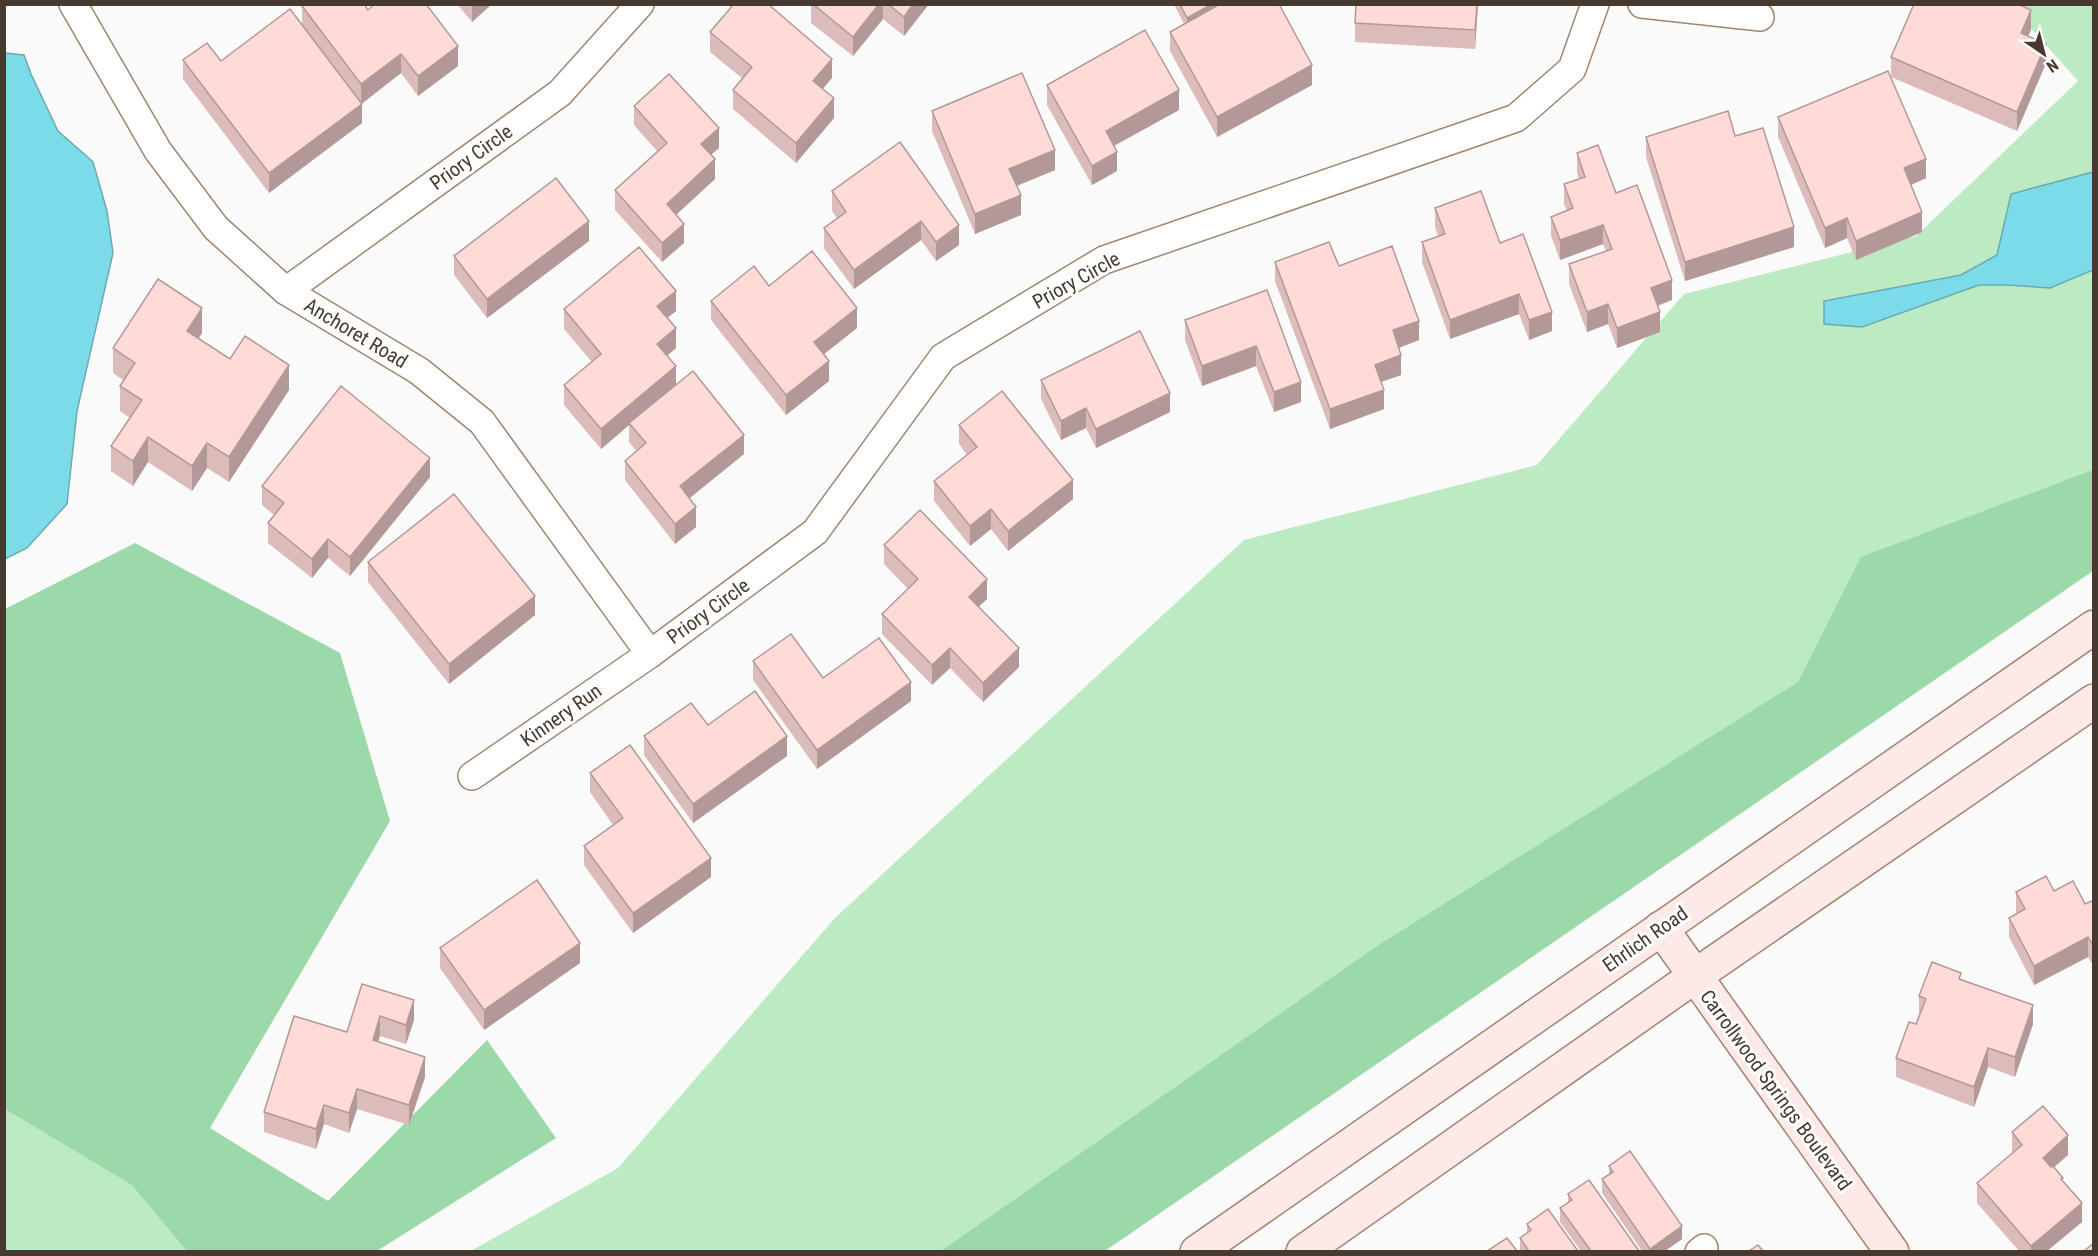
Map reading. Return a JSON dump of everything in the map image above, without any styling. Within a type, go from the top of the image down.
[{"type":"main road","name":"Ehrlich Road","points":[[1197,1251],[2094,627]]},
{"type":"main road","points":[[1303,1251],[1695,976],[2094,701]]},
{"type":"main road","name":"Carrollwood Springs Boulevard","points":[[1661,928],[1892,1251]]},
{"type":"street","name":"Anchoret Road","points":[[73,4],[164,159],[216,228],[286,291],[419,370],[482,422],[650,654]]},
{"type":"street","name":"Priory Circle","points":[[286,291],[560,93],[640,4]]},
{"type":"street","name":"Priory Circle","points":[[650,654],[815,532],[944,357],[1104,260],[1516,118],[1572,69],[1595,4]]},
{"type":"street","points":[[1642,4],[1760,17]]},
{"type":"street","name":"Kinnery Run","points":[[472,776],[650,654]]},
{"type":"green space","points":[[2010,5],[2093,5],[2093,533],[1054,1251],[469,1252],[618,1168],[835,918],[1244,540],[1537,465],[1684,294],[1916,236],[2078,81]]},
{"type":"green space","points":[[2093,470],[2093,571],[1105,1251],[941,1251],[1377,946],[1798,682],[1861,557]]},
{"type":"green space","points":[[135,543],[340,653],[390,821],[210,1128],[328,1201],[487,1040],[556,1138],[377,1251],[187,1251],[132,1185],[5,1109],[5,609]]},
{"type":"green space","points":[[4,903],[304,1251],[5,1251]]},
{"type":"water","points":[[5,53],[24,55],[58,131],[93,162],[107,211],[113,253],[77,411],[67,504],[27,548],[5,559]]},
{"type":"water","points":[[2093,172],[2093,270],[2050,288],[1979,285],[1862,327],[1824,324],[1824,301],[1961,275],[1997,255],[2011,194]]},
{"type":"building","points":[[304,4],[364,4],[368,10],[375,4],[426,4],[458,46],[418,76],[401,54],[361,84],[302,6]]},
{"type":"building","points":[[734,4],[768,4],[832,59],[813,81],[834,98],[796,143],[733,90],[752,67],[710,32]]},
{"type":"building","points":[[813,4],[879,4],[853,37]]},
{"type":"building","points":[[888,4],[913,4],[904,17]]},
{"type":"building","points":[[1180,4],[1212,4],[1187,18]]},
{"type":"building","points":[[1220,4],[1279,4],[1312,65],[1217,117],[1170,32]]},
{"type":"building","points":[[1356,4],[1477,4],[1475,30],[1355,23]]},
{"type":"building","points":[[1914,4],[2018,4],[2031,10],[2021,33],[2046,44],[2017,112],[1891,57]]},
{"type":"building","points":[[290,9],[362,104],[269,173],[183,60],[207,43],[221,61]]},
{"type":"building","points":[[1145,30],[1179,90],[1106,131],[1117,152],[1092,166],[1047,85]]},
{"type":"building","points":[[1888,71],[1926,159],[1904,168],[1922,212],[1856,241],[1847,218],[1825,228],[1778,117]]},
{"type":"building","points":[[1022,73],[1055,150],[1009,169],[1021,195],[975,214],[932,111]]},
{"type":"building","points":[[669,74],[719,128],[701,144],[715,159],[667,204],[684,224],[662,243],[615,190],[667,143],[634,106]]},
{"type":"building","points":[[1728,111],[1735,136],[1763,128],[1794,227],[1685,262],[1646,137]]},
{"type":"building","points":[[900,142],[959,225],[936,242],[921,221],[854,270],[824,228],[846,212],[832,191]]},
{"type":"building","points":[[1598,145],[1616,193],[1637,185],[1672,280],[1651,288],[1660,312],[1617,328],[1608,304],[1587,312],[1569,264],[1612,249],[1603,225],[1560,240],[1551,217],[1573,208],[1564,184],[1585,177],[1577,153]]},
{"type":"building","points":[[556,178],[589,221],[487,299],[454,256]]},
{"type":"building","points":[[1481,191],[1500,243],[1523,234],[1552,312],[1529,320],[1519,294],[1450,320],[1422,242],[1445,234],[1435,208]]},
{"type":"building","points":[[1329,242],[1339,266],[1392,246],[1419,321],[1393,330],[1401,355],[1375,365],[1384,390],[1330,409],[1275,262]]},
{"type":"building","points":[[639,247],[676,291],[657,306],[676,328],[657,344],[676,366],[601,429],[564,385],[601,354],[564,309]]},
{"type":"building","points":[[812,251],[857,308],[814,342],[829,361],[786,395],[711,301],[754,266],[769,286]]},
{"type":"building","points":[[158,279],[202,308],[187,331],[230,359],[245,336],[289,365],[229,457],[207,443],[192,466],[148,437],[133,461],[111,446],[142,400],[120,386],[135,363],[113,348]]},
{"type":"building","points":[[1267,290],[1301,382],[1274,392],[1256,346],[1202,366],[1185,320]]},
{"type":"building","points":[[1140,331],[1170,393],[1096,429],[1086,408],[1061,421],[1041,380]]},
{"type":"building","points":[[693,371],[744,435],[680,486],[696,507],[675,524],[625,461],[646,443],[629,423]]},
{"type":"building","points":[[341,386],[430,458],[350,557],[328,539],[312,559],[268,523],[284,503],[262,486]]},
{"type":"building","points":[[1002,391],[1073,480],[1008,531],[991,509],[970,526],[934,481],[977,447],[959,425]]},
{"type":"building","points":[[454,494],[535,596],[449,664],[368,562]]},
{"type":"building","points":[[920,510],[987,579],[969,597],[1019,648],[983,683],[950,648],[932,665],[882,614],[918,579],[884,545]]},
{"type":"building","points":[[791,634],[823,678],[879,638],[911,682],[817,750],[753,661]]},
{"type":"building","points":[[755,691],[787,736],[693,804],[644,736],[691,703],[708,725]]},
{"type":"building","points":[[630,745],[711,858],[633,913],[584,846],[623,818],[590,773]]},
{"type":"building","points":[[2046,876],[2054,891],[2073,881],[2085,904],[2094,900],[2094,947],[2088,937],[2034,966],[2009,918],[2025,909],[2016,892]]},
{"type":"building","points":[[537,880],[580,943],[484,1010],[440,948]]},
{"type":"building","points":[[1932,962],[1961,973],[1959,979],[2033,1005],[2015,1057],[1988,1048],[1974,1087],[1896,1058],[1909,1022],[1916,1024],[1926,999],[1919,996]]},
{"type":"building","points":[[362,984],[414,1000],[406,1025],[380,1016],[373,1040],[425,1057],[409,1105],[357,1089],[349,1113],[324,1105],[316,1129],[264,1112],[294,1016],[347,1032]]},
{"type":"building","points":[[2043,1106],[2068,1135],[2043,1158],[2051,1167],[2053,1166],[2082,1203],[2031,1246],[1977,1183],[2022,1145],[2012,1132]]},
{"type":"building","points":[[1630,1151],[1682,1226],[1650,1249],[1602,1179],[1613,1172],[1609,1166]]},
{"type":"building","points":[[1589,1180],[1639,1251],[1591,1251],[1560,1208],[1572,1200],[1568,1194]]},
{"type":"building","points":[[1548,1209],[1578,1251],[1529,1251],[1520,1238],[1531,1230],[1527,1224]]},
{"type":"building","points":[[1507,1238],[1517,1251],[1487,1251]]},
{"type":"building","points":[[2094,1243],[2094,1251],[2084,1251]]},
{"type":"building","points":[[1758,1245],[1763,1251],[1749,1251]]}]
